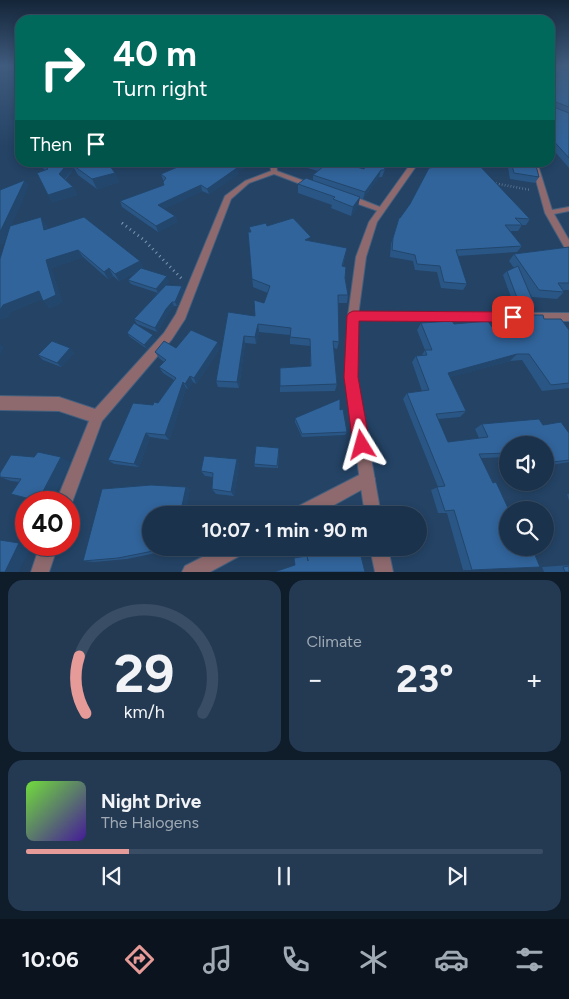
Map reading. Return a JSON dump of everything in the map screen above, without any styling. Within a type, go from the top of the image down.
[{"type":"street","points":[[68,491],[97,417],[168,336],[181,316],[228,198],[247,182],[274,167],[319,188]]},
{"type":"street","points":[[372,506],[351,377],[353,316],[361,257],[373,222],[412,167]]},
{"type":"street","points":[[535,167],[549,212],[569,248]]},
{"type":"street","points":[[337,194],[381,209]]},
{"type":"street","points":[[549,212],[569,209]]},
{"type":"street","points":[[353,316],[569,317]]},
{"type":"street","points":[[0,403],[59,404],[97,417]]},
{"type":"street","points":[[316,506],[367,479]]},
{"type":"street","points":[[40,572],[45,556]]},
{"type":"street","points":[[191,572],[222,556]]},
{"type":"street","points":[[381,556],[384,572]]},
{"type":"path","points":[[487,182],[542,192]]},
{"type":"path","points":[[122,223],[129,226],[177,272],[190,290]]},
{"type":"building","points":[[555,93],[569,93],[569,107],[555,102]]},
{"type":"building","points":[[555,108],[569,113],[569,158],[555,143]]},
{"type":"building","points":[[46,167],[65,167],[59,174],[73,187],[48,195],[37,173],[48,169]]},
{"type":"building","points":[[75,167],[111,167],[115,173],[92,179]]},
{"type":"building","points":[[178,167],[237,168],[207,189],[201,185],[158,205],[175,216],[156,226],[120,201],[164,185],[163,182],[166,178],[161,174]]},
{"type":"building","points":[[323,167],[357,167],[364,169],[365,167],[385,167],[365,192],[313,175]]},
{"type":"building","points":[[481,167],[530,219],[515,218],[522,225],[505,225],[522,246],[456,250],[467,284],[444,282],[440,266],[417,264],[415,255],[392,250],[393,238],[399,218],[410,204],[429,168]]},
{"type":"building","points":[[512,167],[536,167],[539,177],[514,173]]},
{"type":"building","points":[[306,178],[360,197],[353,207],[333,199],[335,197],[298,184]]},
{"type":"building","points":[[25,180],[0,232],[0,190]]},
{"type":"building","points":[[41,217],[44,230],[84,217],[140,261],[115,274],[109,268],[104,272],[78,250],[46,260],[56,295],[43,301],[39,291],[3,305],[0,310],[0,259],[10,226]]},
{"type":"building","points":[[293,218],[311,237],[305,240],[347,248],[342,266],[346,267],[345,278],[348,295],[338,295],[339,342],[333,341],[337,384],[280,386],[280,368],[311,366],[310,339],[290,337],[291,328],[258,324],[255,337],[244,336],[237,382],[216,381],[228,312],[255,316],[254,300],[264,303],[270,286],[252,279],[248,232],[251,232],[249,227],[266,223],[267,226]]},
{"type":"building","points":[[569,247],[569,283],[558,283],[564,292],[539,290],[514,254]]},
{"type":"building","points":[[518,266],[535,306],[520,306],[507,271]]},
{"type":"building","points":[[141,268],[167,276],[156,289],[128,280]]},
{"type":"building","points":[[166,285],[182,286],[175,302],[172,302],[166,309],[155,328],[134,319]]},
{"type":"building","points":[[527,315],[543,315],[544,319],[561,319],[569,330],[569,383],[551,385],[529,354],[517,354],[448,373],[466,411],[436,414],[448,442],[488,437],[482,424],[539,419],[543,425],[561,422],[569,433],[569,460],[554,462],[554,436],[499,436],[499,453],[479,454],[493,483],[496,482],[505,501],[499,501],[499,556],[535,556],[540,567],[472,570],[454,510],[445,511],[437,487],[445,486],[407,393],[429,390],[416,356],[427,355],[425,350],[432,350],[421,323],[452,321],[454,324],[488,321],[496,333],[532,331],[525,317],[528,317]]},
{"type":"building","points":[[134,323],[153,335],[144,345],[127,333]]},
{"type":"building","points":[[191,330],[218,342],[194,378],[190,376],[185,384],[183,382],[165,435],[146,433],[134,464],[108,460],[133,403],[153,405],[154,402],[158,403],[176,378],[159,367],[166,360],[155,352],[164,341],[176,348]]},
{"type":"building","points":[[52,341],[70,348],[57,363],[38,355]]},
{"type":"building","points":[[340,399],[340,410],[343,409],[347,432],[302,434],[295,418]]},
{"type":"building","points":[[256,446],[279,448],[277,466],[254,464]]},
{"type":"building","points":[[38,452],[61,457],[43,491],[15,491],[15,495],[11,494],[21,479],[0,477],[0,473],[11,455],[34,457]]},
{"type":"building","points":[[204,456],[237,459],[231,492],[212,489],[213,473],[201,471]]},
{"type":"building","points":[[151,485],[186,487],[182,506],[142,506],[142,553],[118,558],[83,561],[102,489]]},
{"type":"building","points":[[0,540],[15,542],[15,551],[5,572],[0,572]]},
{"type":"building","points":[[307,556],[361,556],[365,572],[274,572],[295,565],[294,558],[307,556],[308,561]]},
{"type":"building","points":[[569,566],[569,572],[565,572],[563,567]]},
{"type":"route","points":[[362,445],[351,377],[353,316],[513,317]]}]
